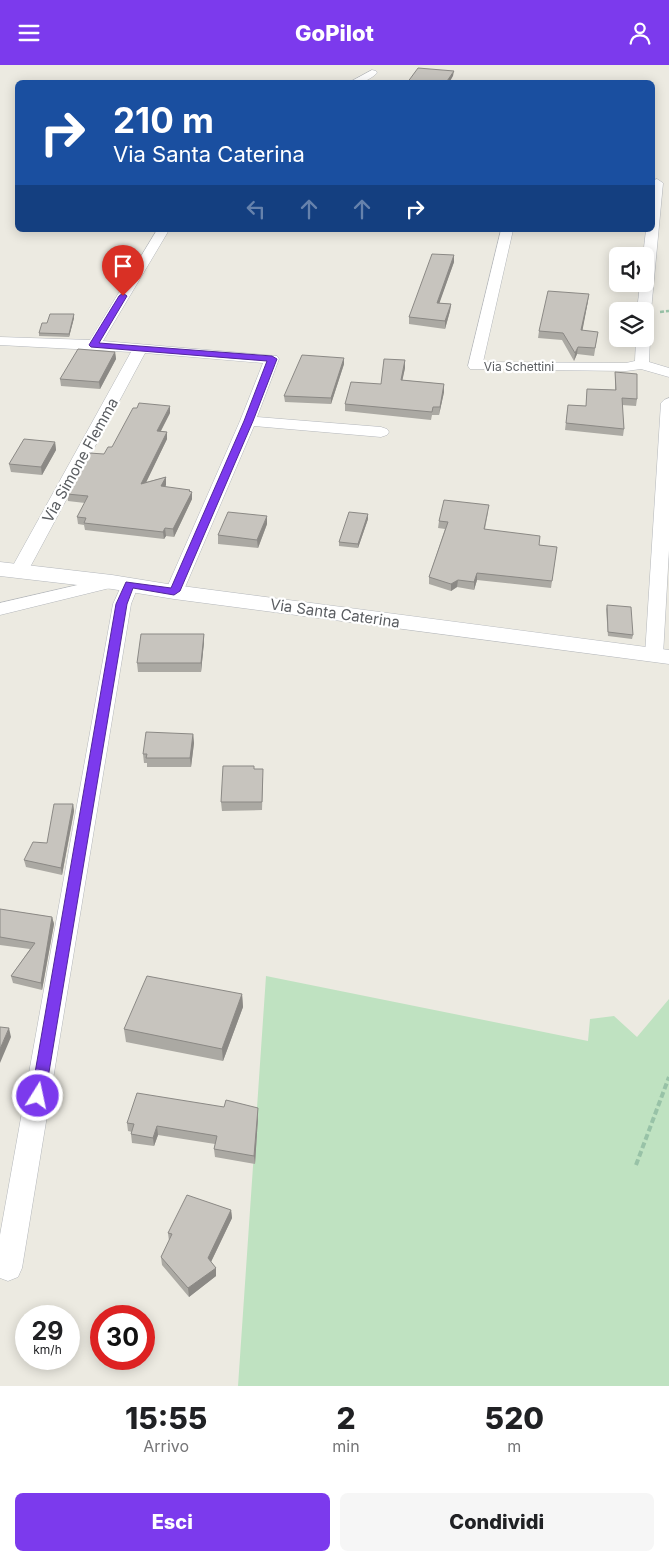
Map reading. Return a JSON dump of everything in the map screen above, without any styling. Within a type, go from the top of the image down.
[{"type":"street","points":[[359,80],[372,73]]},
{"type":"street","points":[[655,206],[658,183]]},
{"type":"street","points":[[94,345],[162,232]]},
{"type":"street","name":"Via Schettini","points":[[507,232],[475,366],[626,367],[642,364]]},
{"type":"street","points":[[645,302],[652,232]]},
{"type":"street","points":[[0,341],[94,345],[272,359],[248,421],[174,591]]},
{"type":"street","points":[[643,347],[642,364],[669,373]]},
{"type":"street","name":"Via Simone Flemma","points":[[10,570],[140,349]]},
{"type":"street","points":[[661,656],[669,403]]},
{"type":"street","points":[[248,421],[381,432]]},
{"type":"street","name":"Via Santa Caterina","points":[[10,570],[121,583],[661,656]]},
{"type":"street","points":[[0,609],[121,583],[122,604],[8,1268]]},
{"type":"path","points":[[636,1165],[669,1077]]},
{"type":"green space","points":[[266,976],[588,1041],[590,1019],[614,1016],[637,1037],[669,999],[669,1386],[238,1386]]},
{"type":"building","points":[[418,68],[454,71],[448,80],[409,80]]},
{"type":"building","points":[[432,254],[454,255],[437,303],[451,304],[445,321],[409,317]]},
{"type":"building","points":[[548,291],[589,294],[581,330],[598,332],[595,348],[578,347],[575,353],[563,333],[539,331]]},
{"type":"building","points":[[50,314],[74,314],[69,334],[39,333],[42,323],[47,323]]},
{"type":"building","points":[[78,349],[115,352],[99,382],[60,379]]},
{"type":"building","points":[[302,355],[344,358],[331,398],[284,396]]},
{"type":"building","points":[[384,359],[405,360],[401,380],[444,384],[440,407],[433,407],[432,412],[345,404],[351,382],[381,384]]},
{"type":"building","points":[[615,372],[637,374],[637,399],[622,398],[624,429],[566,423],[568,405],[586,406],[587,389],[616,390]]},
{"type":"building","points":[[139,403],[170,406],[157,431],[167,432],[141,484],[166,477],[161,486],[190,490],[192,492],[173,529],[165,528],[163,532],[84,523],[86,518],[77,517],[88,496],[67,494],[89,453],[104,454],[108,447],[112,447],[133,408],[137,408]]},
{"type":"building","points":[[24,439],[55,442],[41,467],[9,464]]},
{"type":"building","points":[[444,500],[489,505],[484,529],[540,536],[539,545],[557,547],[552,581],[477,573],[474,582],[458,580],[451,584],[429,577],[448,522],[439,521]]},
{"type":"building","points":[[228,512],[267,516],[257,540],[218,535]]},
{"type":"building","points":[[349,512],[368,514],[358,544],[339,542]]},
{"type":"building","points":[[607,605],[631,607],[633,635],[608,632]]},
{"type":"building","points":[[141,634],[204,634],[201,663],[137,663]]},
{"type":"building","points":[[146,732],[193,734],[190,758],[146,758],[147,754],[143,754]]},
{"type":"building","points":[[223,766],[254,766],[254,769],[263,769],[262,802],[221,802]]},
{"type":"building","points":[[54,804],[73,804],[61,868],[24,860],[33,842],[47,843]]},
{"type":"building","points":[[0,909],[52,917],[41,983],[11,976],[35,943],[0,937]]},
{"type":"building","points":[[147,976],[242,994],[222,1049],[124,1029]]},
{"type":"building","points":[[0,1027],[9,1028],[0,1049]]},
{"type":"building","points":[[137,1093],[224,1107],[226,1100],[258,1108],[254,1156],[214,1149],[217,1136],[157,1126],[153,1138],[131,1134],[134,1124],[127,1123]]},
{"type":"building","points":[[187,1195],[231,1210],[208,1258],[216,1268],[188,1288],[161,1257],[172,1234],[168,1233]]},
{"type":"route","points":[[38,1096],[122,604],[130,584],[174,591],[248,421],[272,359],[94,345],[123,296]]}]
